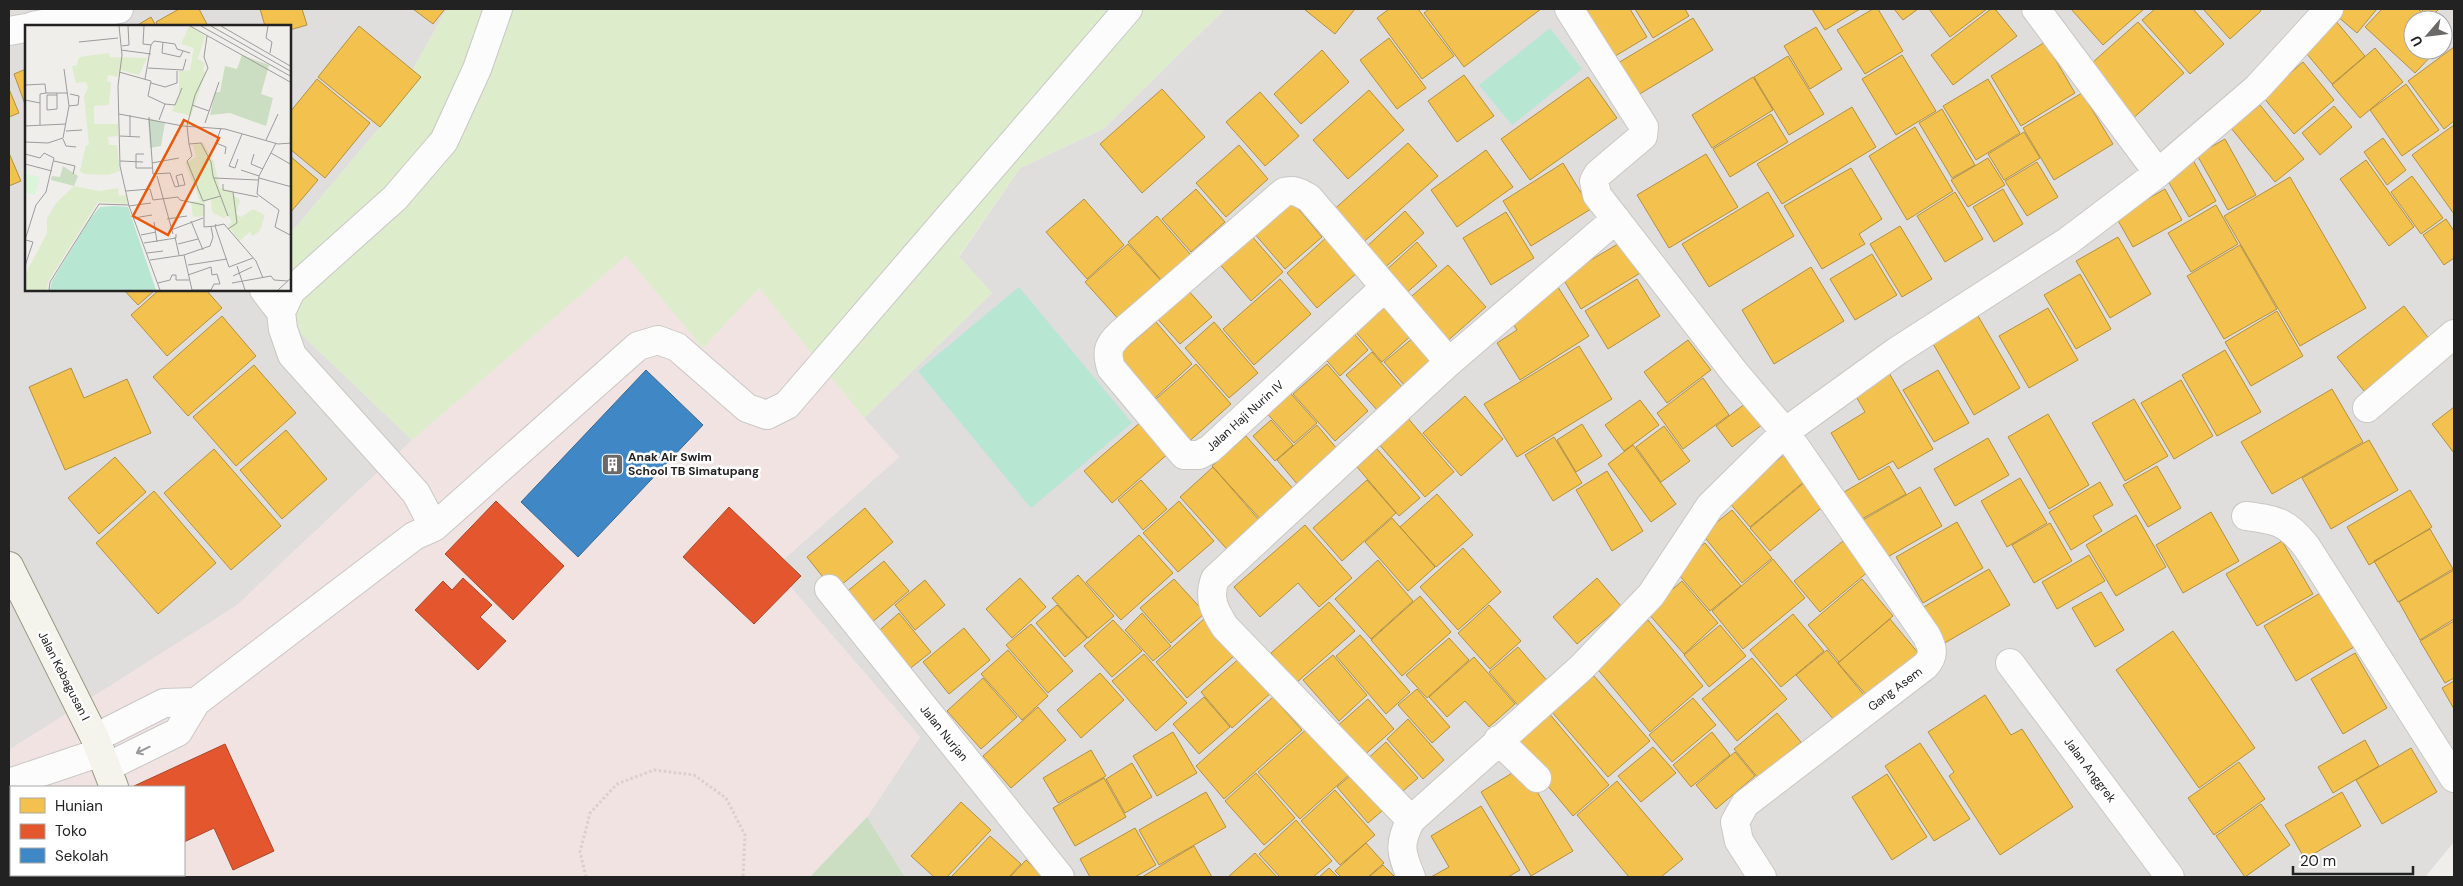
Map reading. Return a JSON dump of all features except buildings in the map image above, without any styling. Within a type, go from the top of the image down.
[{"type":"street","points":[[38,25],[120,9]]},
{"type":"street","points":[[281,312],[291,291],[395,198],[444,141],[477,69],[498,9]]},
{"type":"street","points":[[9,783],[106,765],[178,732],[196,702],[414,536],[434,527],[638,346],[658,340],[677,348],[746,408],[768,415],[787,405],[1128,9]]},
{"type":"street","points":[[1569,9],[1644,127],[1643,136],[1598,174],[1594,181],[1597,195],[1728,365],[1785,432]]},
{"type":"street","points":[[2036,9],[2158,173]]},
{"type":"street","points":[[1411,877],[1402,857],[1402,837],[1411,820],[1498,740],[1581,668],[1651,595],[1710,506],[1785,432],[1897,351],[2068,240],[2158,173],[2258,88],[2329,9]]},
{"type":"street","points":[[9,31],[25,28]]},
{"type":"street","name":"Jalan Haji Nurin IV","points":[[1297,191],[1309,198],[1384,288],[1210,449],[1200,455],[1184,455],[1111,368],[1107,354],[1111,342],[1284,192],[1297,191]]},
{"type":"street","points":[[1411,820],[1224,627],[1216,613],[1211,598],[1215,579],[1449,362],[1616,219]]},
{"type":"street","points":[[1384,288],[1449,362]]},
{"type":"street","points":[[265,291],[281,312],[283,329],[292,355],[416,492],[434,527]]},
{"type":"street","points":[[2367,408],[2454,334]]},
{"type":"street","name":"Gang Asem","points":[[1762,877],[1739,841],[1735,822],[1745,804],[1925,666],[1931,659],[1933,651],[1926,636],[1785,432]]},
{"type":"street","points":[[2246,516],[2275,520],[2294,531],[2300,538],[2454,778]]},
{"type":"street","name":"Jalan Kebagusan I","points":[[9,566],[106,765]]},
{"type":"street","name":"Jalan Nurjan","points":[[828,589],[1060,877]]},
{"type":"street","name":"Jalan Anggrek","points":[[2010,663],[2170,877]]},
{"type":"street","points":[[1498,740],[1537,778]]},
{"type":"path","points":[[586,877],[580,852],[590,813],[617,784],[654,770],[694,775],[726,798],[745,834],[743,877]]},
{"type":"shaded area","points":[[9,9],[447,9],[380,127],[291,233],[291,25],[25,25],[25,291],[256,291],[412,440],[236,606],[9,750]]},
{"type":"shaded area","points":[[1225,9],[2454,9],[2454,842],[2425,877],[905,877],[867,817],[920,737],[774,568],[899,457],[864,418],[992,293],[959,257],[1020,168],[1103,129]]},
{"type":"shaded area","points":[[626,256],[703,348],[759,288],[864,418],[899,457],[774,568],[920,737],[867,817],[810,877],[9,877],[9,750],[236,606],[412,440]]},
{"type":"green space","points":[[447,9],[1225,9],[1103,129],[1020,168],[959,256],[992,293],[864,418],[759,288],[703,348],[626,256],[412,440],[256,291],[291,291],[291,233],[380,127]]},
{"type":"green space","points":[[1550,28],[1582,69],[1512,125],[1479,85]]},
{"type":"green space","points":[[1019,287],[1132,423],[1031,508],[918,371]]},
{"type":"green space","points":[[867,817],[905,877],[810,877]]},
{"type":"place","name":"Anak Air Swim School TB Simatupang","points":[[612,464]]}]
